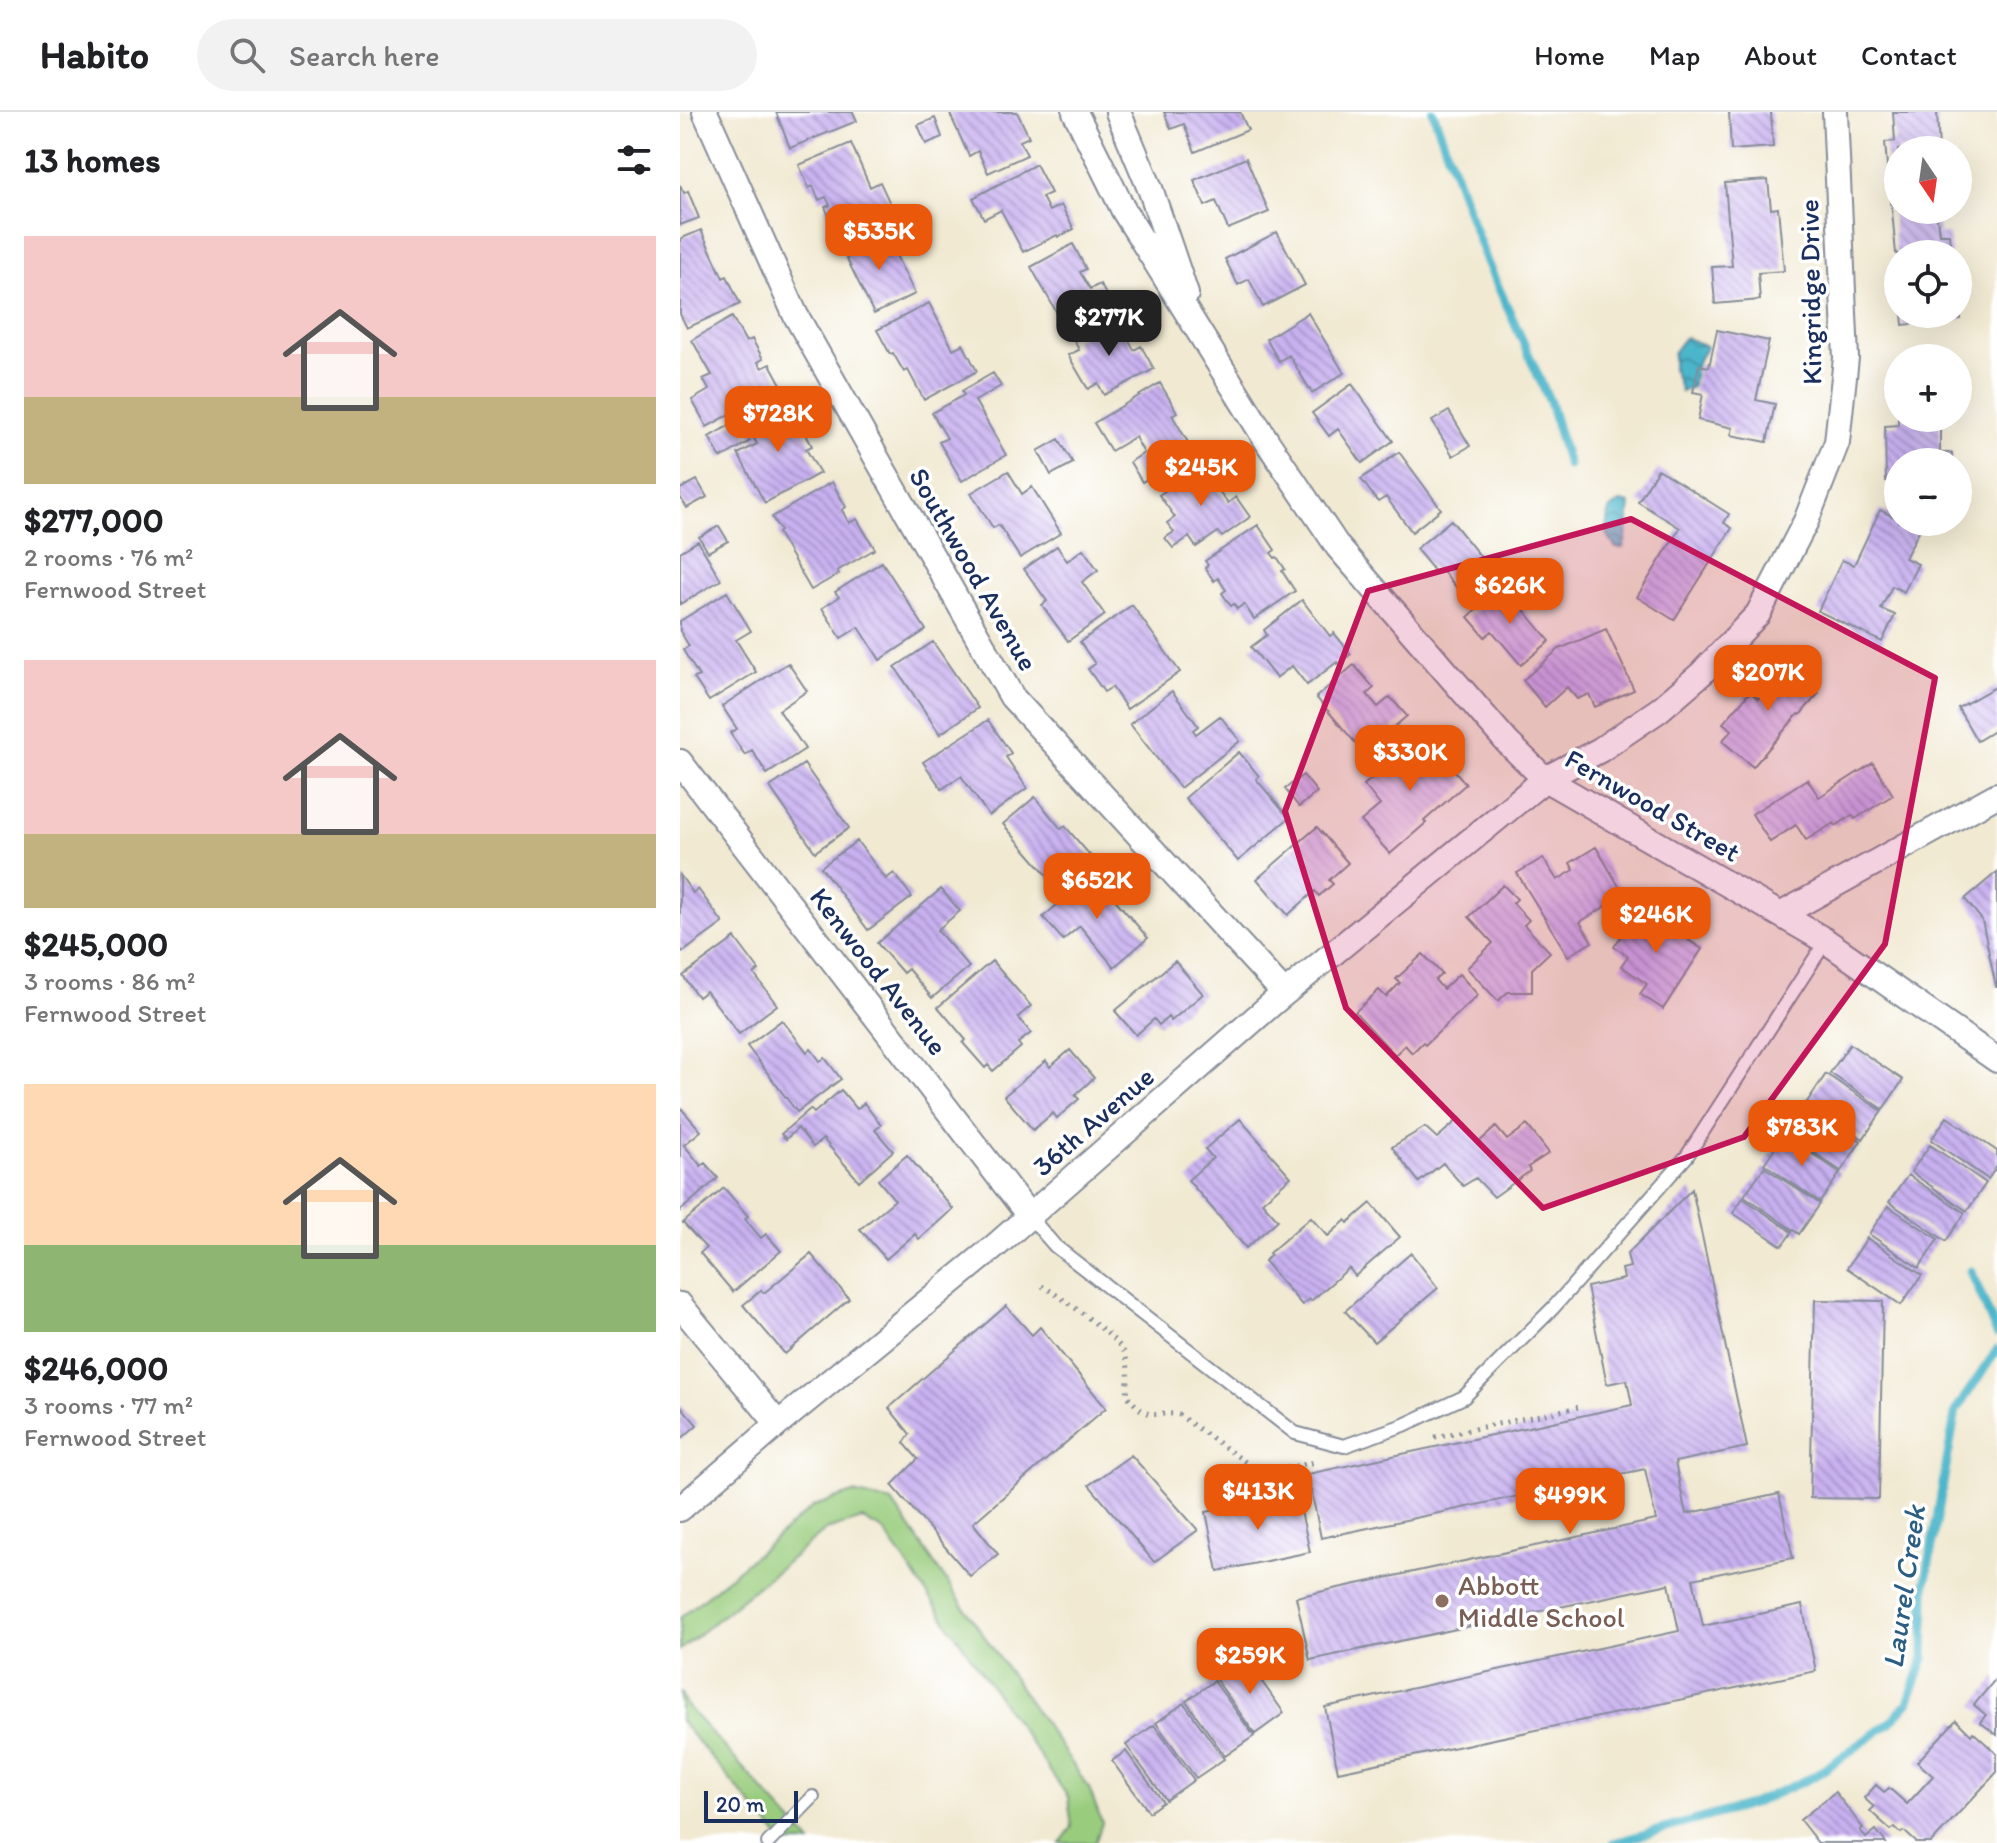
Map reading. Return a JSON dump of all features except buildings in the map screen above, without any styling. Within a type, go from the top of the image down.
[{"type":"street","name":"Southwood Avenue","points":[[705,112],[795,314],[1012,697],[1284,993]]},
{"type":"street","name":"Fernwood Street","points":[[1075,112],[1124,211],[1201,338],[1338,547],[1507,742],[1545,779],[1826,941],[1997,1060]]},
{"type":"street","name":"Fernwood Street","points":[[1118,112],[1151,191],[1201,338]]},
{"type":"street","name":"Kingridge Drive","points":[[1545,779],[1600,750],[1636,726],[1702,673],[1758,614],[1806,521],[1837,442],[1846,358],[1835,112]]},
{"type":"street","name":"Kenwood Avenue","points":[[680,762],[1030,1217]]},
{"type":"street","name":"36th Avenue","points":[[680,1509],[778,1424],[1030,1217],[1284,993],[1545,779]]},
{"type":"street","points":[[1782,914],[1997,795]]},
{"type":"street","points":[[680,1305],[778,1424]]},
{"type":"lane","points":[[1030,1217],[1055,1246],[1295,1433],[1344,1446],[1368,1438],[1464,1397],[1553,1308],[1687,1156],[1826,941]]},
{"type":"lane","points":[[768,1843],[813,1797]]},
{"type":"highlighted area","points":[[1631,519],[1935,678],[1885,944],[1744,1137],[1543,1208],[1346,1008],[1285,811],[1368,591]]},
{"type":"green space","points":[[853,1493],[892,1502],[1089,1788],[1102,1823],[1095,1843],[1060,1843],[1072,1827],[1068,1797],[883,1530],[862,1519],[826,1530],[680,1650],[680,1618],[814,1506]]},
{"type":"green space","points":[[680,1691],[686,1705],[811,1843],[784,1843],[680,1721]]},
{"type":"water","points":[[1685,337],[1707,347],[1697,362],[1692,387],[1681,392],[1673,368],[1673,353]]},
{"type":"water","points":[[1620,502],[1630,504],[1626,539],[1623,548],[1616,548],[1609,539],[1607,526],[1610,509]]},
{"type":"waterway","points":[[1433,112],[1484,255],[1550,402],[1568,465]]},
{"type":"waterway","points":[[1971,1271],[1997,1334]]},
{"type":"waterway","name":"Laurel Creek","points":[[1613,1843],[1750,1805],[1815,1776],[1888,1724],[1908,1703],[1924,1658],[1925,1586],[1956,1410],[1997,1350]]},
{"type":"place","name":"Abbott Middle School","points":[[1442,1601]]}]
